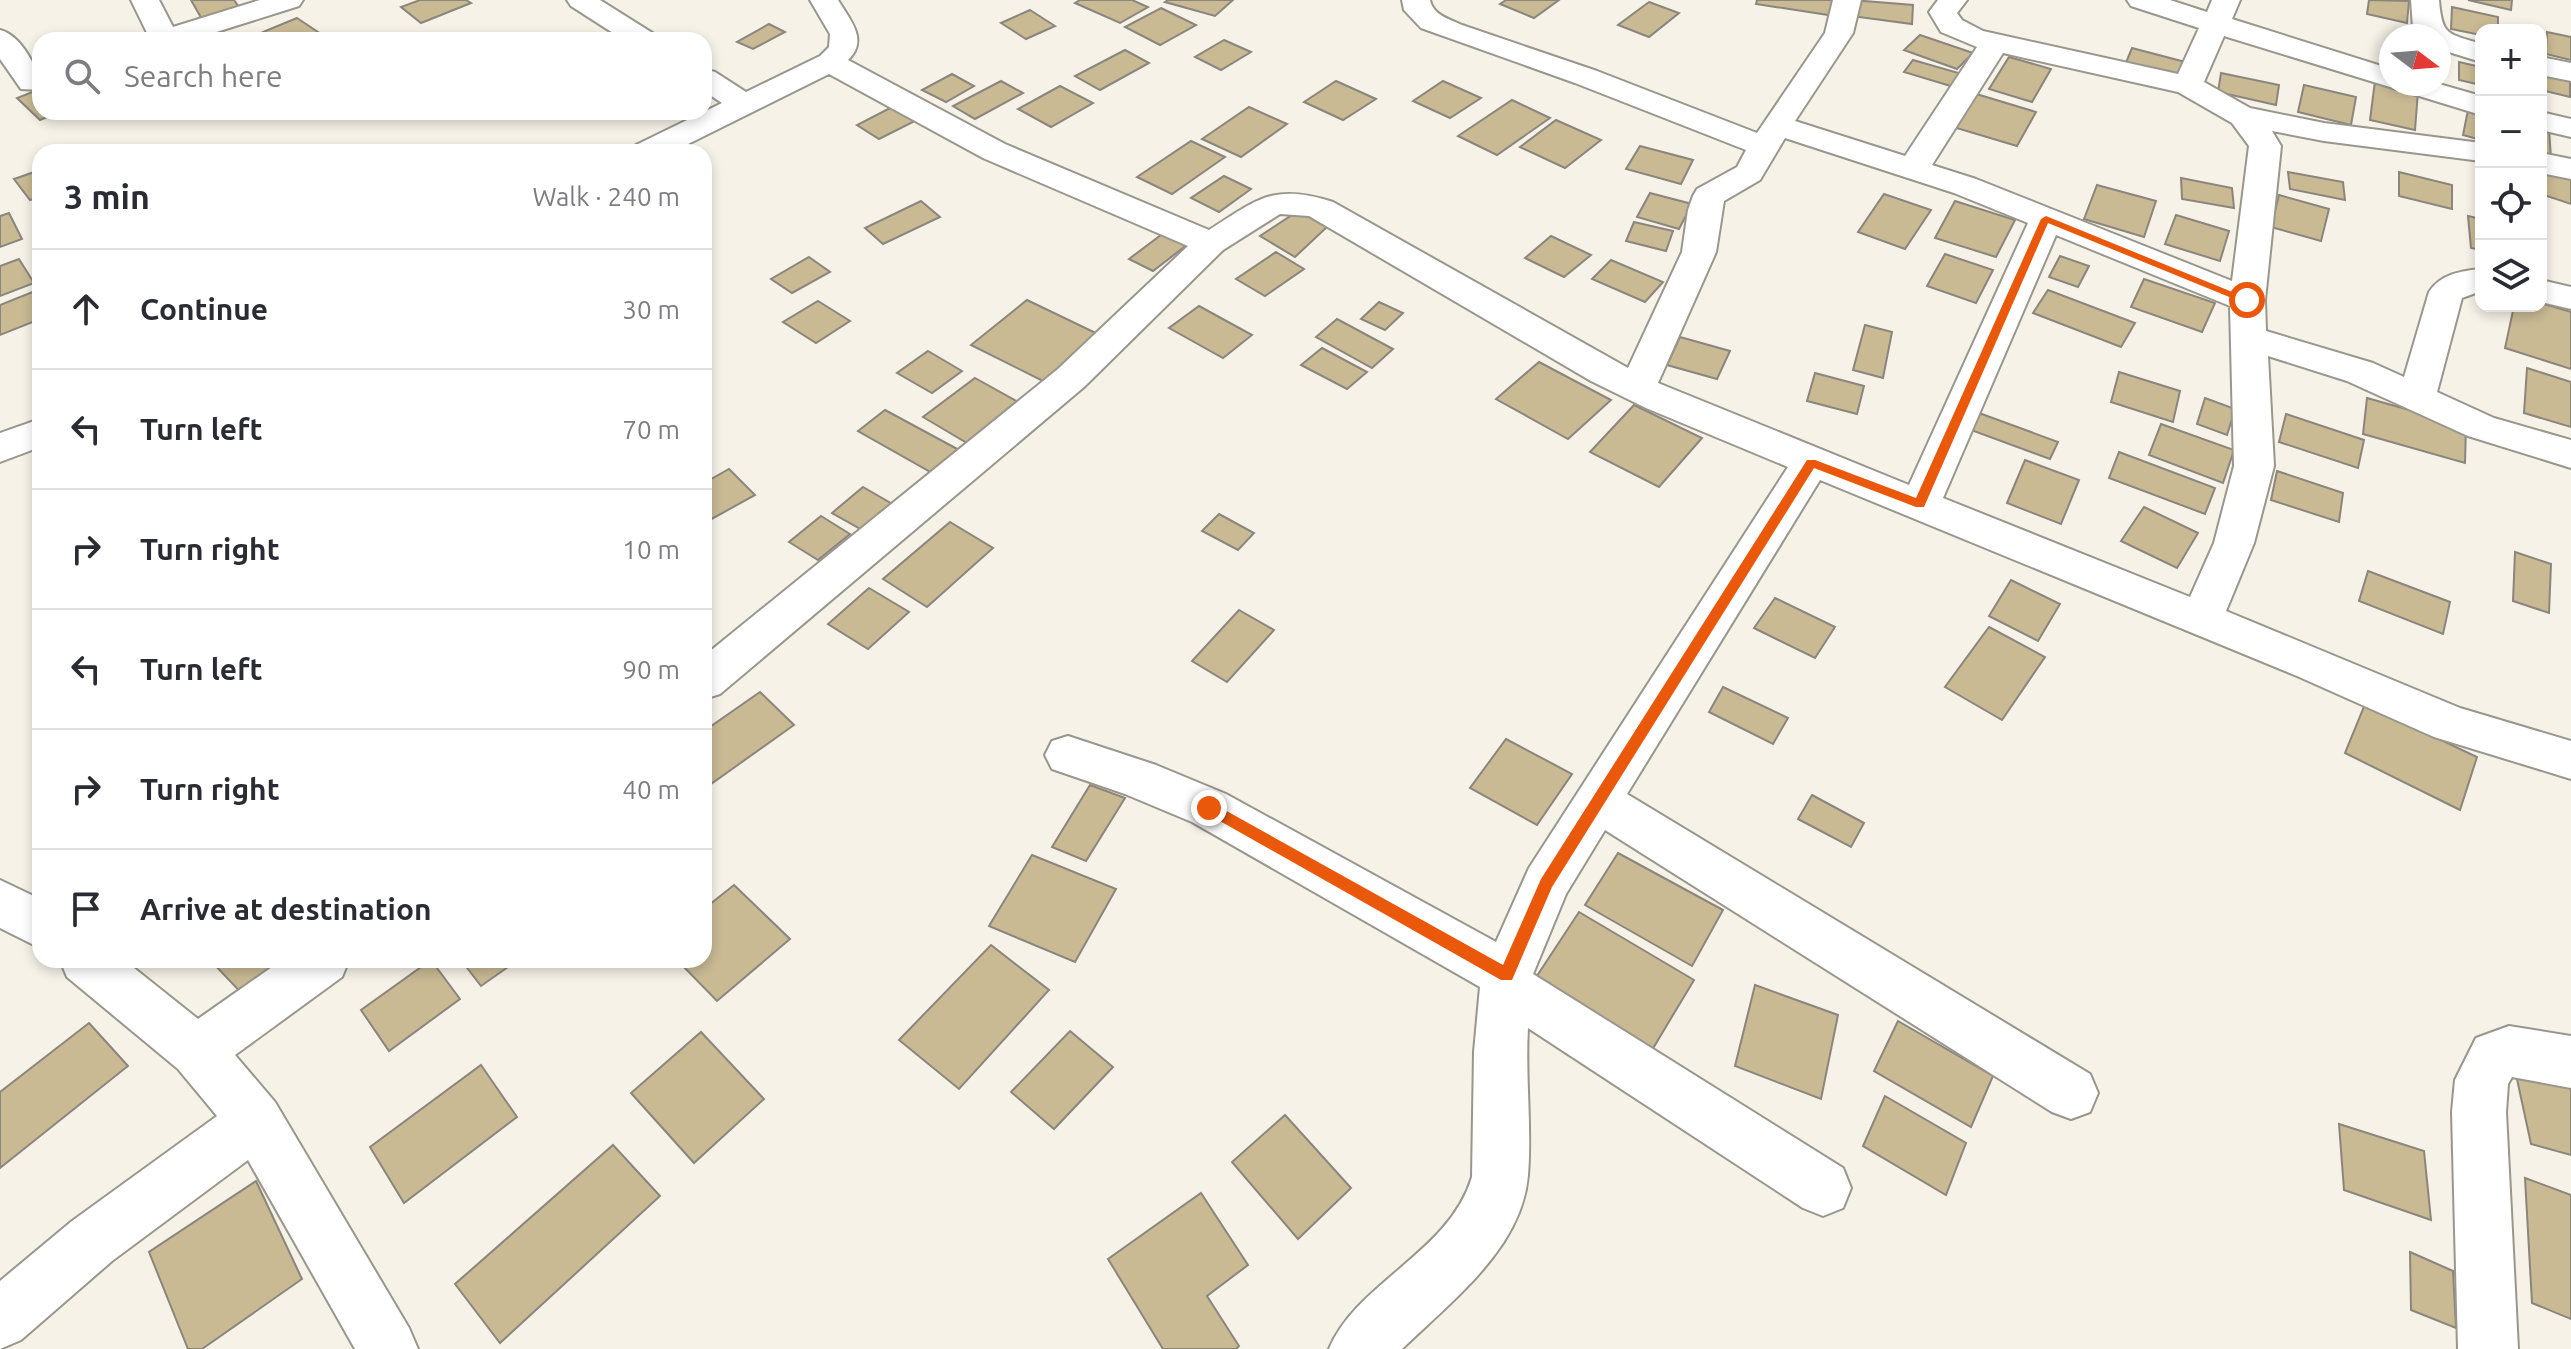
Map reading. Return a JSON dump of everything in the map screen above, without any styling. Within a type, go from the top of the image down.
[{"type":"street","points":[[145,0],[159,32]]},
{"type":"street","points":[[187,32],[289,0]]},
{"type":"street","points":[[581,0],[631,32]]},
{"type":"street","points":[[712,119],[830,62],[843,49],[844,34],[824,0]]},
{"type":"street","points":[[1416,0],[1418,10],[1431,22],[1452,31],[1770,136],[1913,169],[2247,300]]},
{"type":"street","points":[[1637,388],[1699,252],[1704,210],[1709,196],[1749,173],[1839,33],[1847,0]]},
{"type":"street","points":[[1949,0],[1943,12],[1951,26],[1974,38],[2188,85],[2244,116],[2258,130],[2265,146],[2247,300],[2254,466],[2234,543],[2201,620]]},
{"type":"street","points":[[2141,0],[2220,12],[2379,74]]},
{"type":"street","points":[[2425,0],[2427,24]]},
{"type":"street","points":[[2188,85],[2220,12]]},
{"type":"street","points":[[0,39],[32,77]]},
{"type":"street","points":[[2451,43],[2475,51]]},
{"type":"street","points":[[1913,169],[1994,44]]},
{"type":"street","points":[[830,62],[994,151],[1211,243]]},
{"type":"street","points":[[2547,67],[2571,72]]},
{"type":"street","points":[[0,94],[32,83]]},
{"type":"street","points":[[712,83],[743,103]]},
{"type":"street","points":[[2447,96],[2475,104]]},
{"type":"street","points":[[2244,116],[2324,132],[2376,136],[2475,151]]},
{"type":"street","points":[[663,144],[710,120]]},
{"type":"street","points":[[2547,122],[2571,128]]},
{"type":"street","points":[[2547,164],[2571,169]]},
{"type":"street","points":[[712,674],[1071,378],[1211,243],[1272,204],[1302,203],[1321,209],[1637,388],[1811,463],[1920,504],[2450,724],[2571,760]]},
{"type":"street","points":[[1920,504],[2046,219]]},
{"type":"street","points":[[2417,396],[2446,292],[2462,282],[2475,281]]},
{"type":"street","points":[[2547,292],[2571,298]]},
{"type":"street","points":[[2248,338],[2360,372],[2481,427],[2571,454]]},
{"type":"street","points":[[0,448],[32,435]]},
{"type":"street","points":[[1359,1349],[1450,1262],[1478,1231],[1491,1208],[1500,1177],[1500,1052],[1506,980],[1546,883],[1811,463]]},
{"type":"street","points":[[1068,755],[1140,779],[1209,808],[1506,980],[1823,1188]]},
{"type":"street","points":[[1598,801],[2071,1093]]},
{"type":"street","points":[[0,902],[32,920]]},
{"type":"street","points":[[95,968],[197,1051],[256,1121],[388,1349]]},
{"type":"street","points":[[197,1051],[313,968]]},
{"type":"street","points":[[2488,1349],[2479,1112],[2482,1080],[2495,1056],[2509,1051],[2571,1062]]},
{"type":"street","points":[[0,1319],[92,1241],[256,1121]]},
{"type":"building","points":[[191,0],[234,0],[241,10],[203,21]]},
{"type":"building","points":[[420,0],[466,0],[471,3],[421,23],[401,7]]},
{"type":"building","points":[[1080,0],[1132,0],[1148,7],[1120,23],[1075,3]]},
{"type":"building","points":[[1233,0],[1215,16],[1165,2]]},
{"type":"building","points":[[1506,0],[1559,0],[1534,18],[1500,4]]},
{"type":"building","points":[[1757,0],[1837,0],[1835,16],[1756,4]]},
{"type":"building","points":[[1852,0],[1913,5],[1912,24],[1851,16]]},
{"type":"building","points":[[2369,0],[2409,1],[2407,23],[2367,14]]},
{"type":"building","points":[[2468,0],[2512,0],[2511,10]]},
{"type":"building","points":[[1649,2],[1679,13],[1649,37],[1618,25]]},
{"type":"building","points":[[2452,7],[2498,17],[2498,24],[2475,24],[2475,34],[2451,29]]},
{"type":"building","points":[[1161,8],[1196,25],[1160,45],[1125,27]]},
{"type":"building","points":[[1030,10],[1055,26],[1026,39],[1001,23]]},
{"type":"building","points":[[297,18],[318,32],[263,32]]},
{"type":"building","points":[[769,24],[785,32],[753,49],[737,42]]},
{"type":"building","points":[[2547,32],[2571,37],[2571,60],[2547,54]]},
{"type":"building","points":[[1920,35],[1973,53],[1957,69],[1904,50]]},
{"type":"building","points":[[1224,40],[1251,52],[1221,70],[1195,57]]},
{"type":"building","points":[[2132,48],[2189,63],[2182,80],[2125,65]]},
{"type":"building","points":[[1125,50],[1149,63],[1100,90],[1075,76]]},
{"type":"building","points":[[2009,57],[2051,69],[2032,102],[1989,89]]},
{"type":"building","points":[[1913,60],[1962,74],[1954,87],[1904,72]]},
{"type":"building","points":[[2459,62],[2475,66],[2475,84],[2459,80]]},
{"type":"building","points":[[2547,69],[2570,74],[2570,97],[2547,91]]},
{"type":"building","points":[[2221,73],[2279,85],[2276,105],[2218,92]]},
{"type":"building","points":[[952,74],[974,86],[946,102],[922,90]]},
{"type":"building","points":[[1001,81],[1023,93],[975,119],[953,106]]},
{"type":"building","points":[[1336,81],[1376,99],[1343,120],[1304,102]]},
{"type":"building","points":[[1443,81],[1481,98],[1450,118],[1413,101]]},
{"type":"building","points":[[2375,81],[2379,82],[2379,96],[2418,96],[2415,130],[2370,120]]},
{"type":"building","points":[[2304,85],[2356,97],[2351,125],[2298,112]]},
{"type":"building","points":[[1060,86],[1093,103],[1051,127],[1018,109]]},
{"type":"building","points":[[32,92],[32,112],[17,98]]},
{"type":"building","points":[[1973,93],[2036,112],[2017,146],[1953,127]]},
{"type":"building","points":[[1512,100],[1550,118],[1497,155],[1458,136]]},
{"type":"building","points":[[896,105],[919,119],[879,139],[857,125]]},
{"type":"building","points":[[1249,107],[1287,124],[1241,157],[1202,139]]},
{"type":"building","points":[[2468,110],[2475,112],[2475,138],[2463,135]]},
{"type":"building","points":[[1556,120],[1601,140],[1565,168],[1520,147]]},
{"type":"building","points":[[2547,128],[2549,129],[2551,159],[2547,158]]},
{"type":"building","points":[[1191,141],[1225,157],[1172,194],[1137,177]]},
{"type":"building","points":[[1640,146],[1693,160],[1681,184],[1626,169]]},
{"type":"building","points":[[2547,171],[2571,179],[2571,204],[2547,196]]},
{"type":"building","points":[[2288,172],[2343,182],[2345,200],[2290,189]]},
{"type":"building","points":[[2399,172],[2452,185],[2452,209],[2399,196]]},
{"type":"building","points":[[32,173],[32,199],[30,200],[14,179]]},
{"type":"building","points":[[1224,176],[1251,189],[1219,212],[1191,198]]},
{"type":"building","points":[[2181,178],[2232,188],[2234,208],[2182,199]]},
{"type":"building","points":[[2097,185],[2156,201],[2144,237],[2084,219]]},
{"type":"building","points":[[1650,193],[1692,204],[1679,229],[1637,217]]},
{"type":"building","points":[[1884,194],[1931,210],[1905,249],[1858,232]]},
{"type":"building","points":[[2279,195],[2329,209],[2321,241],[2271,227]]},
{"type":"building","points":[[921,201],[940,217],[883,244],[865,228]]},
{"type":"building","points":[[1955,201],[2015,220],[1996,257],[1935,238]]},
{"type":"building","points":[[1298,211],[1327,227],[1295,257],[1260,236]]},
{"type":"building","points":[[9,213],[22,239],[0,247],[0,216]]},
{"type":"building","points":[[2176,215],[2229,231],[2220,261],[2165,244]]},
{"type":"building","points":[[2468,216],[2475,218],[2475,249],[2471,248]]},
{"type":"building","points":[[1634,222],[1673,231],[1666,251],[1626,241]]},
{"type":"building","points":[[1169,229],[1192,241],[1153,271],[1129,259]]},
{"type":"building","points":[[1551,236],[1591,255],[1564,277],[1525,258]]},
{"type":"building","points":[[1276,252],[1304,269],[1265,296],[1236,279]]},
{"type":"building","points":[[1945,254],[1993,270],[1976,303],[1927,286]]},
{"type":"building","points":[[2060,256],[2089,266],[2078,287],[2049,277]]},
{"type":"building","points":[[809,257],[830,272],[792,293],[771,279]]},
{"type":"building","points":[[19,259],[32,284],[0,296],[0,266]]},
{"type":"building","points":[[1611,260],[1663,282],[1645,302],[1592,279]]},
{"type":"building","points":[[2144,279],[2215,303],[2202,332],[2131,307]]},
{"type":"building","points":[[2048,290],[2135,323],[2121,347],[2033,313]]},
{"type":"building","points":[[32,292],[32,322],[0,335],[0,305]]},
{"type":"building","points":[[1027,300],[1102,336],[1047,383],[971,345]]},
{"type":"building","points":[[818,301],[850,321],[816,343],[783,322]]},
{"type":"building","points":[[1379,302],[1403,313],[1385,330],[1361,319]]},
{"type":"building","points":[[2547,305],[2571,312],[2571,369],[2505,348],[2513,312],[2547,312]]},
{"type":"building","points":[[1199,306],[1252,335],[1223,358],[1169,328]]},
{"type":"building","points":[[1337,319],[1393,349],[1372,368],[1316,337]]},
{"type":"building","points":[[1865,325],[1892,332],[1883,378],[1853,370]]},
{"type":"building","points":[[1680,337],[1730,351],[1717,379],[1667,365]]},
{"type":"building","points":[[1322,348],[1367,372],[1347,389],[1301,365]]},
{"type":"building","points":[[928,351],[962,371],[932,393],[897,373]]},
{"type":"building","points":[[1539,362],[1611,400],[1568,439],[1496,399]]},
{"type":"building","points":[[2527,368],[2571,382],[2571,427],[2524,413]]},
{"type":"building","points":[[2119,372],[2180,391],[2173,422],[2111,402]]},
{"type":"building","points":[[1815,373],[1864,386],[1857,414],[1807,401]]},
{"type":"building","points":[[975,378],[1018,402],[967,443],[923,417]]},
{"type":"building","points":[[2205,398],[2235,409],[2227,435],[2197,424]]},
{"type":"building","points":[[2367,398],[2466,426],[2465,463],[2363,434]]},
{"type":"building","points":[[1634,405],[1702,438],[1659,487],[1590,452]]},
{"type":"building","points":[[885,410],[961,451],[934,474],[858,431]]},
{"type":"building","points":[[1979,413],[2058,442],[2050,459],[1971,430]]},
{"type":"building","points":[[2286,414],[2364,440],[2358,468],[2279,442]]},
{"type":"building","points":[[2161,424],[2234,450],[2223,483],[2149,455]]},
{"type":"building","points":[[2119,452],[2215,488],[2205,514],[2109,478]]},
{"type":"building","points":[[2025,460],[2079,480],[2061,524],[2007,503]]},
{"type":"building","points":[[729,469],[755,495],[712,519],[712,479]]},
{"type":"building","points":[[2277,471],[2343,493],[2339,522],[2271,500]]},
{"type":"building","points":[[863,487],[894,505],[864,531],[832,513]]},
{"type":"building","points":[[2144,507],[2198,533],[2177,568],[2121,541]]},
{"type":"building","points":[[1219,514],[1254,533],[1238,550],[1202,531]]},
{"type":"building","points":[[821,516],[850,534],[818,560],[789,542]]},
{"type":"building","points":[[950,522],[993,548],[927,607],[883,579]]},
{"type":"building","points":[[2515,552],[2551,564],[2549,613],[2513,601]]},
{"type":"building","points":[[2368,571],[2450,602],[2443,634],[2359,601]]},
{"type":"building","points":[[2011,580],[2060,604],[2038,641],[1989,616]]},
{"type":"building","points":[[869,588],[909,612],[868,649],[828,624]]},
{"type":"building","points":[[1775,598],[1835,627],[1815,658],[1754,628]]},
{"type":"building","points":[[1239,610],[1274,630],[1227,682],[1192,661]]},
{"type":"building","points":[[1989,627],[2045,657],[2002,720],[1945,687]]},
{"type":"building","points":[[1723,687],[1788,718],[1773,744],[1709,712]]},
{"type":"building","points":[[760,692],[794,725],[712,783],[712,725]]},
{"type":"building","points":[[2365,704],[2477,757],[2460,810],[2345,753]]},
{"type":"building","points":[[1506,739],[1572,774],[1537,825],[1470,788]]},
{"type":"building","points":[[1090,785],[1125,798],[1086,861],[1052,847]]},
{"type":"building","points":[[1812,795],[1864,823],[1851,847],[1798,819]]},
{"type":"building","points":[[1618,853],[1723,910],[1692,966],[1585,905]]},
{"type":"building","points":[[1032,855],[1116,889],[1075,962],[989,926]]},
{"type":"building","points":[[734,885],[790,939],[717,1001],[685,968],[712,968],[712,903]]},
{"type":"building","points":[[1579,912],[1694,980],[1649,1055],[1533,982]]},
{"type":"building","points":[[991,945],[1049,990],[959,1089],[899,1040]]},
{"type":"building","points":[[218,968],[288,968],[247,999]]},
{"type":"building","points":[[420,968],[437,968],[460,999],[389,1051],[361,1010]]},
{"type":"building","points":[[467,968],[507,968],[481,986]]},
{"type":"building","points":[[1755,985],[1838,1015],[1821,1099],[1735,1066]]},
{"type":"building","points":[[1898,1021],[1993,1076],[1971,1127],[1874,1071]]},
{"type":"building","points":[[89,1023],[128,1066],[0,1168],[0,1092]]},
{"type":"building","points":[[1070,1031],[1113,1067],[1054,1129],[1011,1092]]},
{"type":"building","points":[[701,1032],[764,1099],[694,1163],[631,1093]]},
{"type":"building","points":[[2512,1056],[2571,1072],[2571,1155],[2531,1144]]},
{"type":"building","points":[[481,1065],[517,1117],[404,1203],[370,1147]]},
{"type":"building","points":[[1885,1096],[1966,1143],[1946,1195],[1863,1146]]},
{"type":"building","points":[[1285,1115],[1351,1188],[1298,1239],[1232,1162]]},
{"type":"building","points":[[2339,1124],[2424,1151],[2431,1220],[2344,1190]]},
{"type":"building","points":[[613,1145],[660,1196],[500,1343],[455,1284]]},
{"type":"building","points":[[2525,1178],[2571,1195],[2571,1319],[2532,1303]]},
{"type":"building","points":[[256,1181],[302,1279],[202,1349],[188,1349],[149,1252]]},
{"type":"building","points":[[1201,1193],[1248,1265],[1207,1296],[1239,1346],[1236,1349],[1163,1349],[1108,1259]]},
{"type":"building","points":[[2410,1252],[2453,1271],[2456,1328],[2411,1310]]},
{"type":"route","points":[[1209,808],[1507,975],[1546,883],[1811,463],[1920,504],[2046,219],[2247,300]]}]
